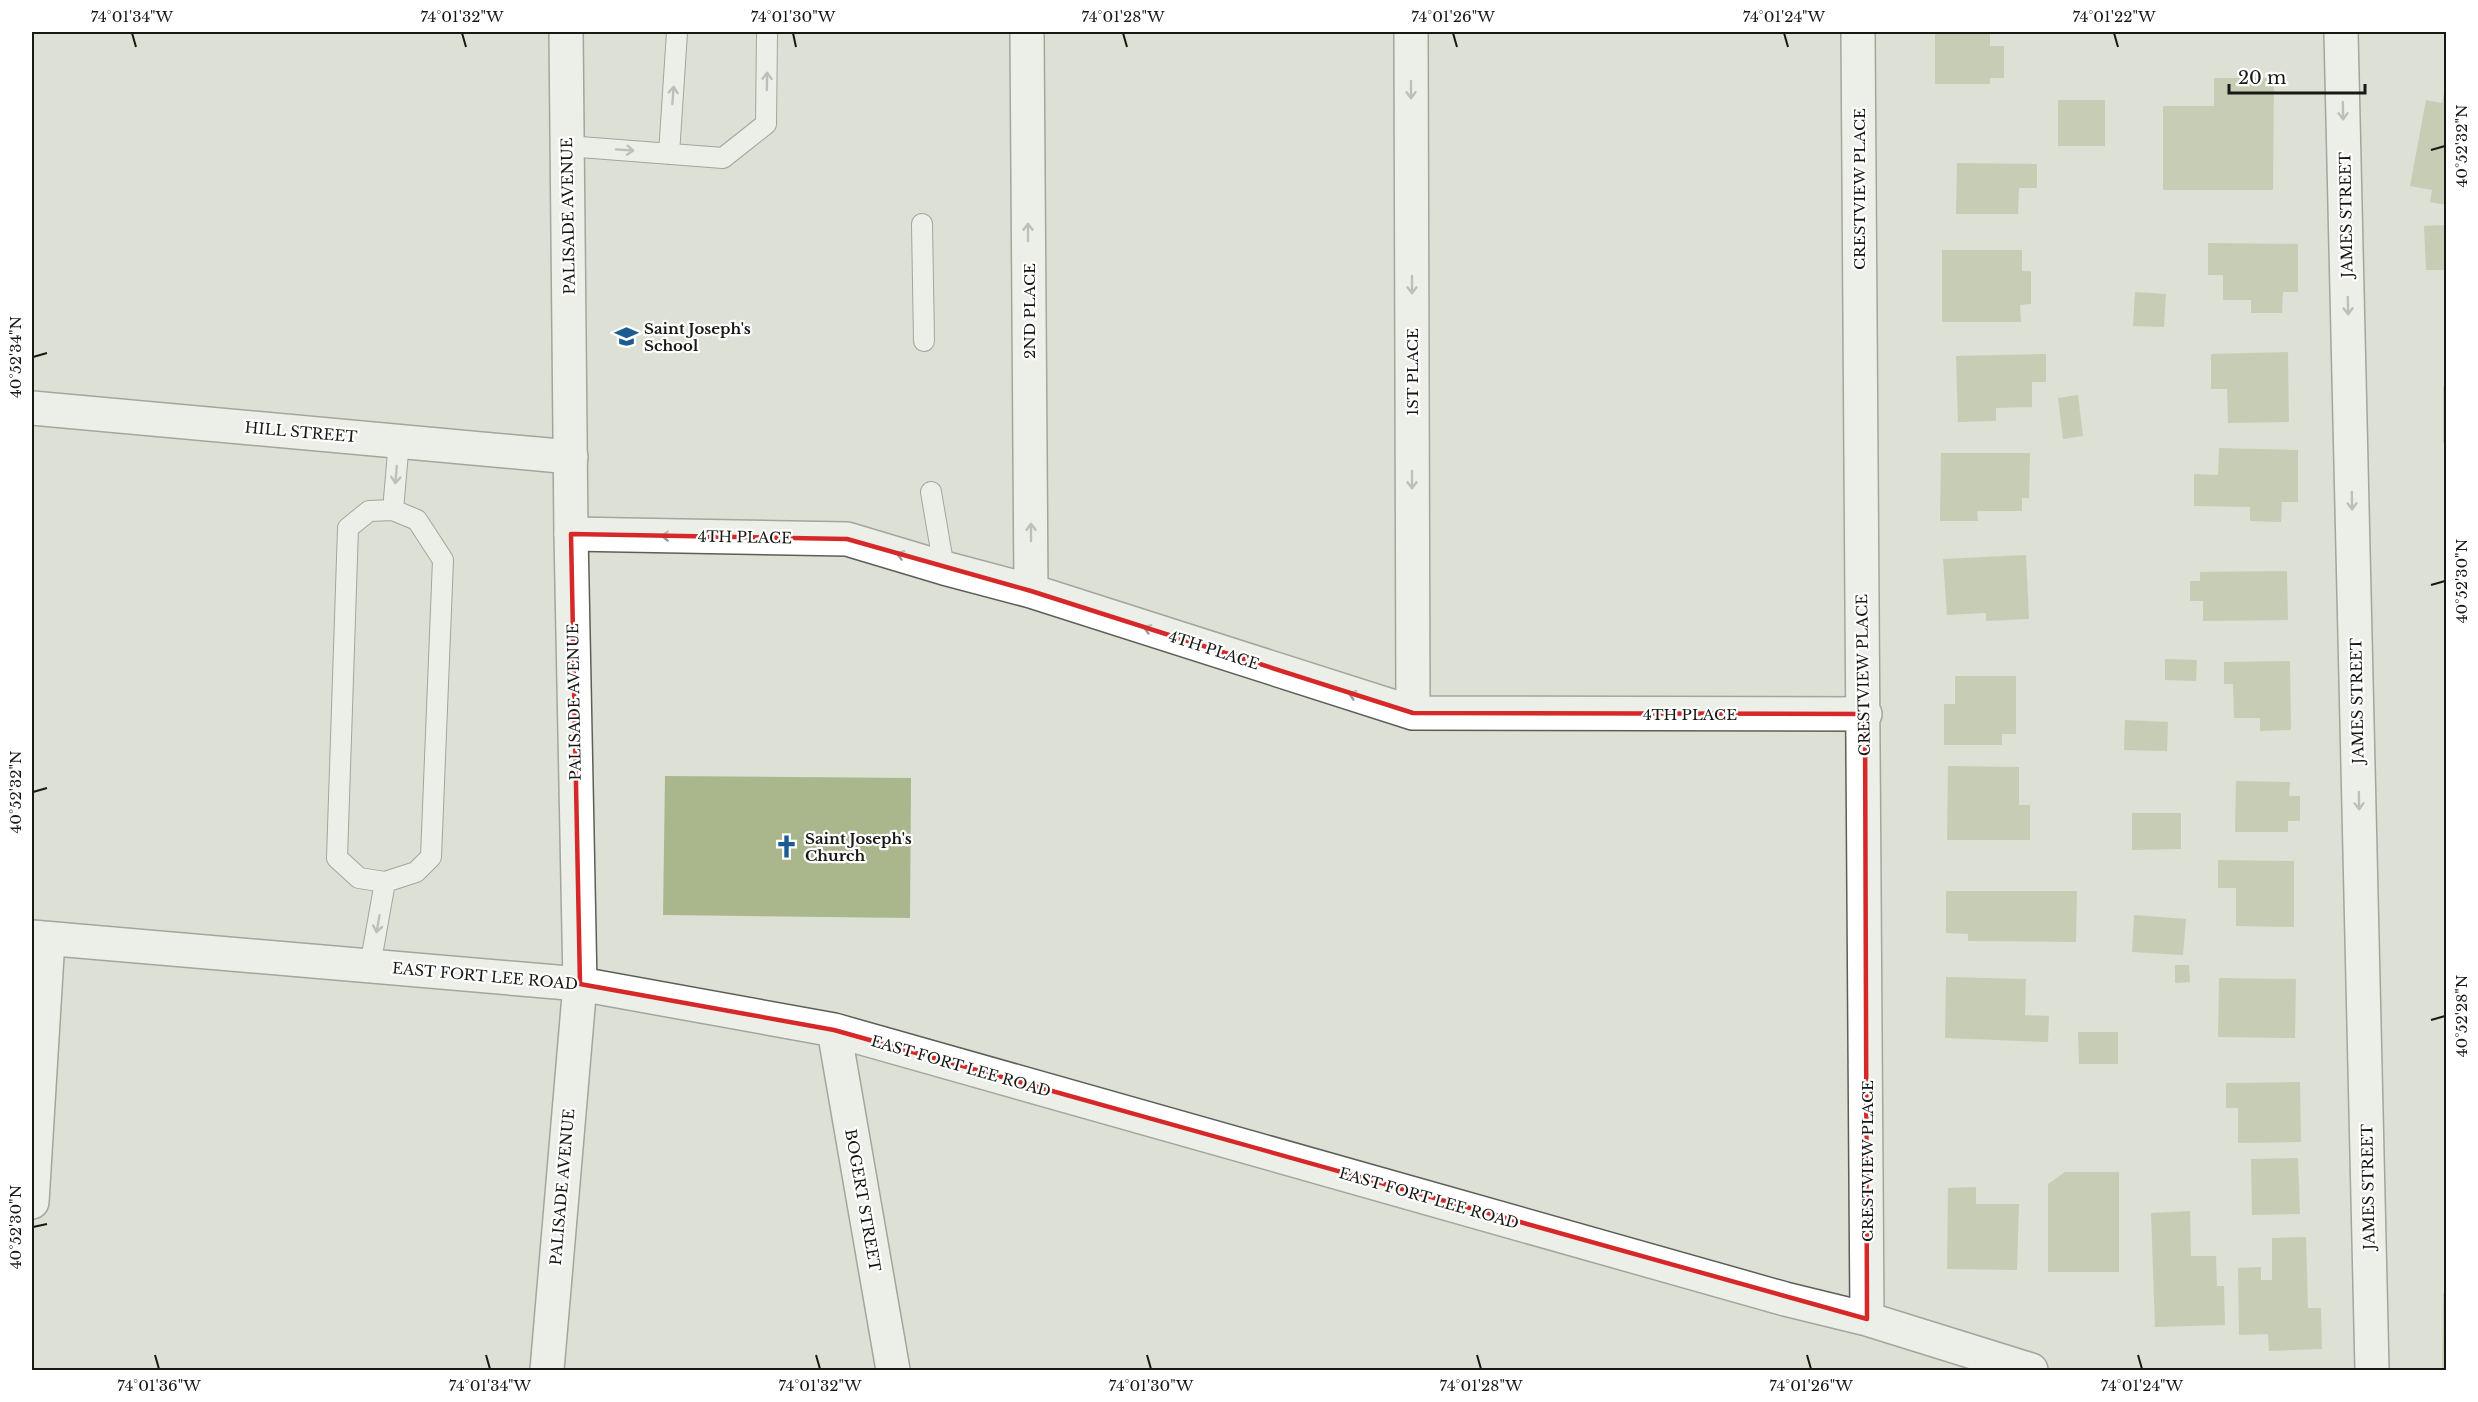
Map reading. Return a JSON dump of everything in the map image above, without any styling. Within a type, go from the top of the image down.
[{"type":"street","name":"PALISADE AVENUE","points":[[547,1371],[580,984],[570,534],[566,32]]},
{"type":"street","name":"2ND PLACE","points":[[1027,32],[1031,591]]},
{"type":"street","name":"1ST PLACE","points":[[1411,32],[1413,713]]},
{"type":"street","name":"CRESTVIEW PLACE","points":[[1858,32],[1868,1319]]},
{"type":"street","name":"JAMES STREET","points":[[2341,32],[2372,1371]]},
{"type":"street","name":"HILL STREET","points":[[32,408],[571,456]]},
{"type":"street","name":"4TH PLACE","points":[[570,534],[847,539],[1031,591],[1413,713],[1865,714]]},
{"type":"street","name":"EAST FORT LEE ROAD","points":[[40,938],[580,984],[834,1030],[1773,1296],[1868,1319],[2031,1371]]},
{"type":"street","points":[[32,1202],[40,938]]},
{"type":"street","name":"BOGERT STREET","points":[[834,1030],[893,1371]]},
{"type":"lane","points":[[669,154],[677,32]]},
{"type":"lane","points":[[567,146],[723,158],[766,124],[768,32]]},
{"type":"lane","points":[[922,224],[924,341]]},
{"type":"lane","points":[[393,510],[399,441]]},
{"type":"lane","points":[[930,492],[944,568]]},
{"type":"lane","points":[[393,510],[417,519],[443,560],[431,857],[416,872],[385,882],[359,878],[337,858],[348,528],[369,511],[393,510]]},
{"type":"lane","points":[[370,966],[385,882]]},
{"type":"highlighted area","points":[[571,534],[847,539],[1031,591],[1413,713],[1865,714],[1867,1319],[834,1030],[580,984]]},
{"type":"building","points":[[1935,32],[1990,32],[1990,46],[2004,46],[2004,78],[1990,78],[1990,84],[1935,84]]},
{"type":"building","points":[[2214,78],[2274,78],[2273,190],[2163,190],[2163,106],[2214,106]]},
{"type":"building","points":[[2445,87],[2446,205],[2430,202],[2432,190],[2410,186],[2426,100],[2442,103]]},
{"type":"building","points":[[2058,100],[2105,100],[2105,146],[2058,146]]},
{"type":"building","points":[[1957,163],[2037,164],[2037,188],[2019,188],[2018,214],[1956,214]]},
{"type":"building","points":[[2446,225],[2446,270],[2426,270],[2424,226]]},
{"type":"building","points":[[2208,243],[2298,244],[2298,292],[2283,292],[2282,313],[2251,313],[2251,300],[2223,300],[2223,275],[2208,275]]},
{"type":"building","points":[[1942,250],[2022,250],[2022,271],[2031,271],[2031,304],[2020,305],[2021,322],[1942,322]]},
{"type":"building","points":[[2135,292],[2166,294],[2164,327],[2133,326]]},
{"type":"building","points":[[2288,352],[2289,422],[2228,423],[2227,389],[2211,389],[2211,354]]},
{"type":"building","points":[[2046,354],[2046,382],[2032,382],[2032,407],[1996,408],[1996,421],[1958,422],[1956,356]]},
{"type":"building","points":[[2443,386],[2446,386],[2446,443],[2443,443]]},
{"type":"building","points":[[2078,395],[2083,436],[2063,439],[2058,398]]},
{"type":"building","points":[[2219,448],[2298,450],[2298,502],[2282,502],[2281,522],[2250,521],[2250,507],[2194,506],[2194,474],[2218,475]]},
{"type":"building","points":[[1941,453],[2030,453],[2029,498],[2022,498],[2022,511],[1977,511],[1978,521],[1940,521]]},
{"type":"building","points":[[2026,555],[2029,619],[1986,621],[1986,613],[1947,615],[1943,559]]},
{"type":"building","points":[[2287,571],[2288,620],[2203,621],[2203,601],[2190,601],[2190,581],[2200,581],[2200,572]]},
{"type":"building","points":[[2165,659],[2197,660],[2196,681],[2165,680]]},
{"type":"building","points":[[2290,661],[2291,730],[2260,731],[2260,718],[2234,718],[2233,684],[2224,684],[2224,662]]},
{"type":"building","points":[[1955,676],[2016,676],[2016,734],[2002,734],[2002,745],[1944,745],[1944,704],[1955,704]]},
{"type":"building","points":[[2125,720],[2168,722],[2167,751],[2124,750]]},
{"type":"building","points":[[1948,766],[2019,767],[2019,805],[2030,805],[2030,840],[1947,840]]},
{"type":"building","name":"Saint Joseph's Church","points":[[665,776],[911,778],[910,918],[663,915]]},
{"type":"building","points":[[2236,781],[2290,782],[2289,796],[2300,796],[2300,821],[2288,821],[2288,832],[2235,832]]},
{"type":"building","points":[[2132,813],[2181,813],[2181,849],[2132,850]]},
{"type":"building","points":[[2218,860],[2294,861],[2294,927],[2236,926],[2236,888],[2218,888]]},
{"type":"building","points":[[1946,891],[2077,891],[2076,942],[1968,941],[1968,934],[1946,933]]},
{"type":"building","points":[[2134,915],[2186,919],[2183,955],[2132,952]]},
{"type":"building","points":[[2175,965],[2189,965],[2190,982],[2175,983]]},
{"type":"building","points":[[1946,977],[2026,979],[2025,1015],[2049,1016],[2048,1042],[1945,1038]]},
{"type":"building","points":[[2219,978],[2296,979],[2295,1038],[2218,1037]]},
{"type":"building","points":[[2444,984],[2446,984],[2446,1020],[2444,1020]]},
{"type":"building","points":[[2078,1032],[2118,1032],[2118,1064],[2079,1064]]},
{"type":"building","points":[[2300,1082],[2301,1142],[2238,1143],[2238,1108],[2226,1108],[2226,1083]]},
{"type":"building","points":[[2298,1158],[2300,1214],[2252,1215],[2251,1159]]},
{"type":"building","points":[[2065,1172],[2119,1172],[2119,1272],[2048,1272],[2048,1184]]},
{"type":"building","points":[[1976,1187],[1976,1204],[2019,1204],[2017,1270],[1947,1269],[1948,1188]]},
{"type":"building","points":[[2190,1211],[2191,1256],[2216,1256],[2217,1286],[2224,1286],[2225,1325],[2155,1327],[2151,1213]]},
{"type":"building","points":[[2306,1237],[2308,1308],[2321,1308],[2322,1349],[2269,1351],[2268,1334],[2239,1335],[2238,1268],[2261,1267],[2261,1280],[2272,1280],[2272,1238]]},
{"type":"building","points":[[2443,1293],[2446,1293],[2446,1370],[2442,1370]]},
{"type":"place","name":"Saint Joseph's School","points":[[626,337]]},
{"type":"place","name":"Saint Joseph's Church","points":[[787,847]]}]
